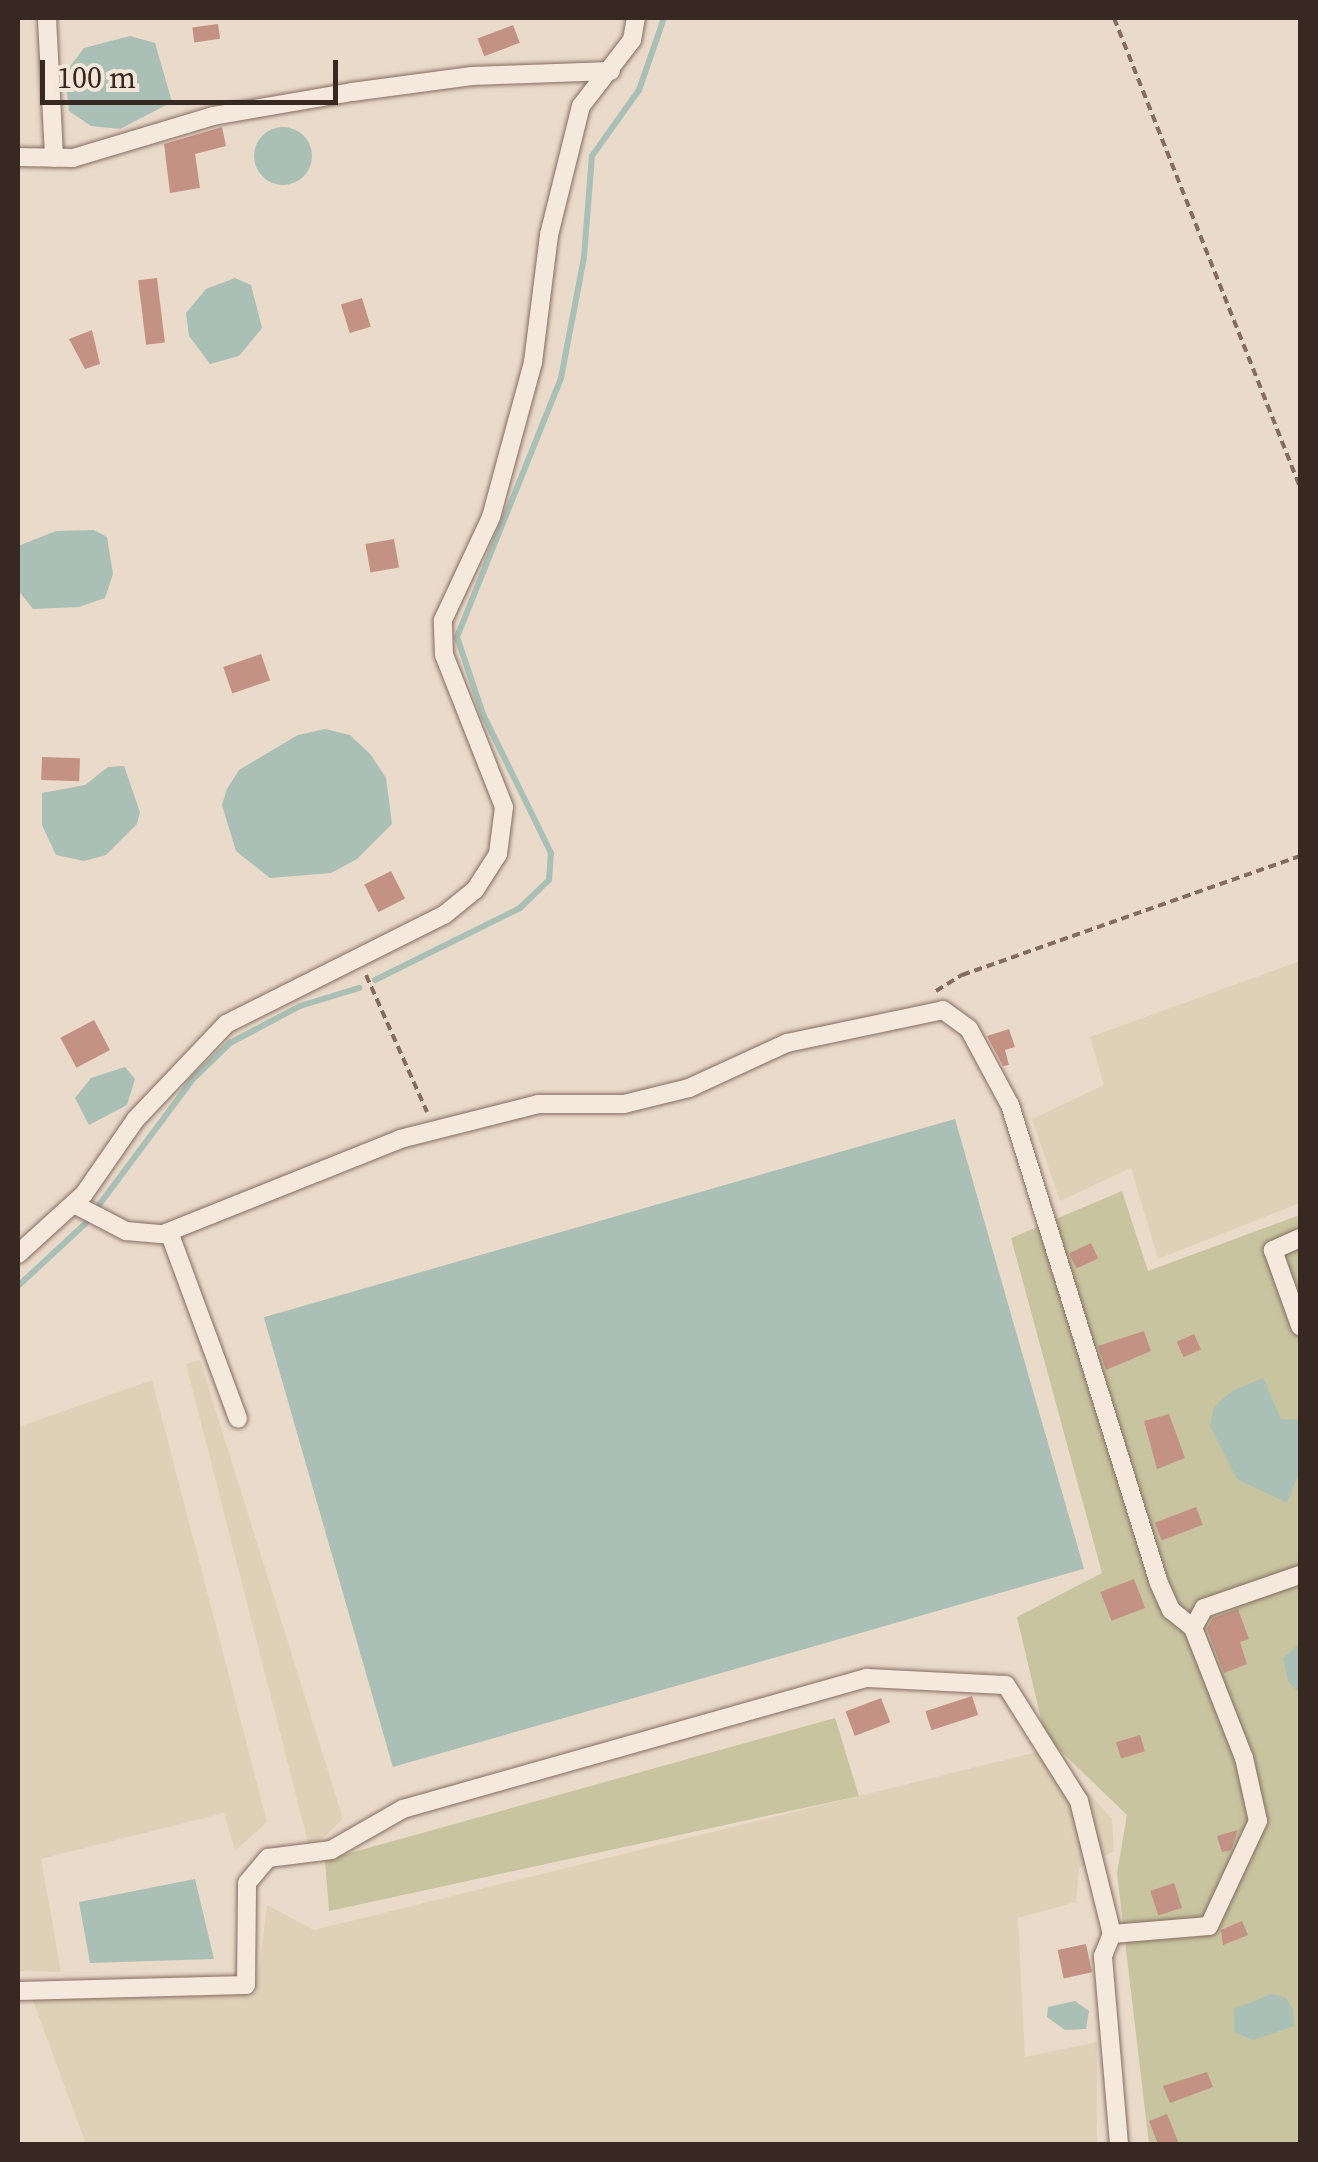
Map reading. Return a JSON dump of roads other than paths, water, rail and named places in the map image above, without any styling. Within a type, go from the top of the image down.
[{"type":"street","points":[[47,18],[54,158]]},
{"type":"street","points":[[18,1254],[74,1204],[159,1092],[226,1024],[259,1002],[362,961],[444,916],[476,890],[498,854],[504,807],[444,655],[443,620],[490,517],[532,362],[550,235],[582,106],[632,40],[636,18]]},
{"type":"street","points":[[18,156],[72,158],[213,116],[352,92],[472,76],[612,71]]},
{"type":"street","points":[[74,1204],[126,1231],[169,1232],[436,1129],[571,1099],[624,1104],[689,1088],[787,1043],[942,1010],[968,1030],[1010,1105],[1158,1581],[1172,1610],[1193,1628],[1244,1758],[1258,1821],[1209,1926],[1112,1934]]},
{"type":"street","points":[[169,1232],[238,1419]]},
{"type":"street","points":[[1300,1238],[1273,1250],[1300,1326]]},
{"type":"street","points":[[1193,1628],[1204,1608],[1300,1575]]},
{"type":"street","points":[[18,1990],[246,1985],[247,1883],[268,1858],[331,1850],[403,1809],[867,1678],[1006,1685],[1079,1801],[1112,1934],[1102,1956],[1120,2144]]},
{"type":"waterway","points":[[375,980],[520,908],[549,880],[551,853],[483,714],[457,637],[561,378],[584,257],[592,156],[639,90],[664,18]]},
{"type":"waterway","points":[[99,1205],[193,1079],[230,1043],[300,1006],[359,988]]},
{"type":"waterway","points":[[18,1286],[86,1223]]}]
